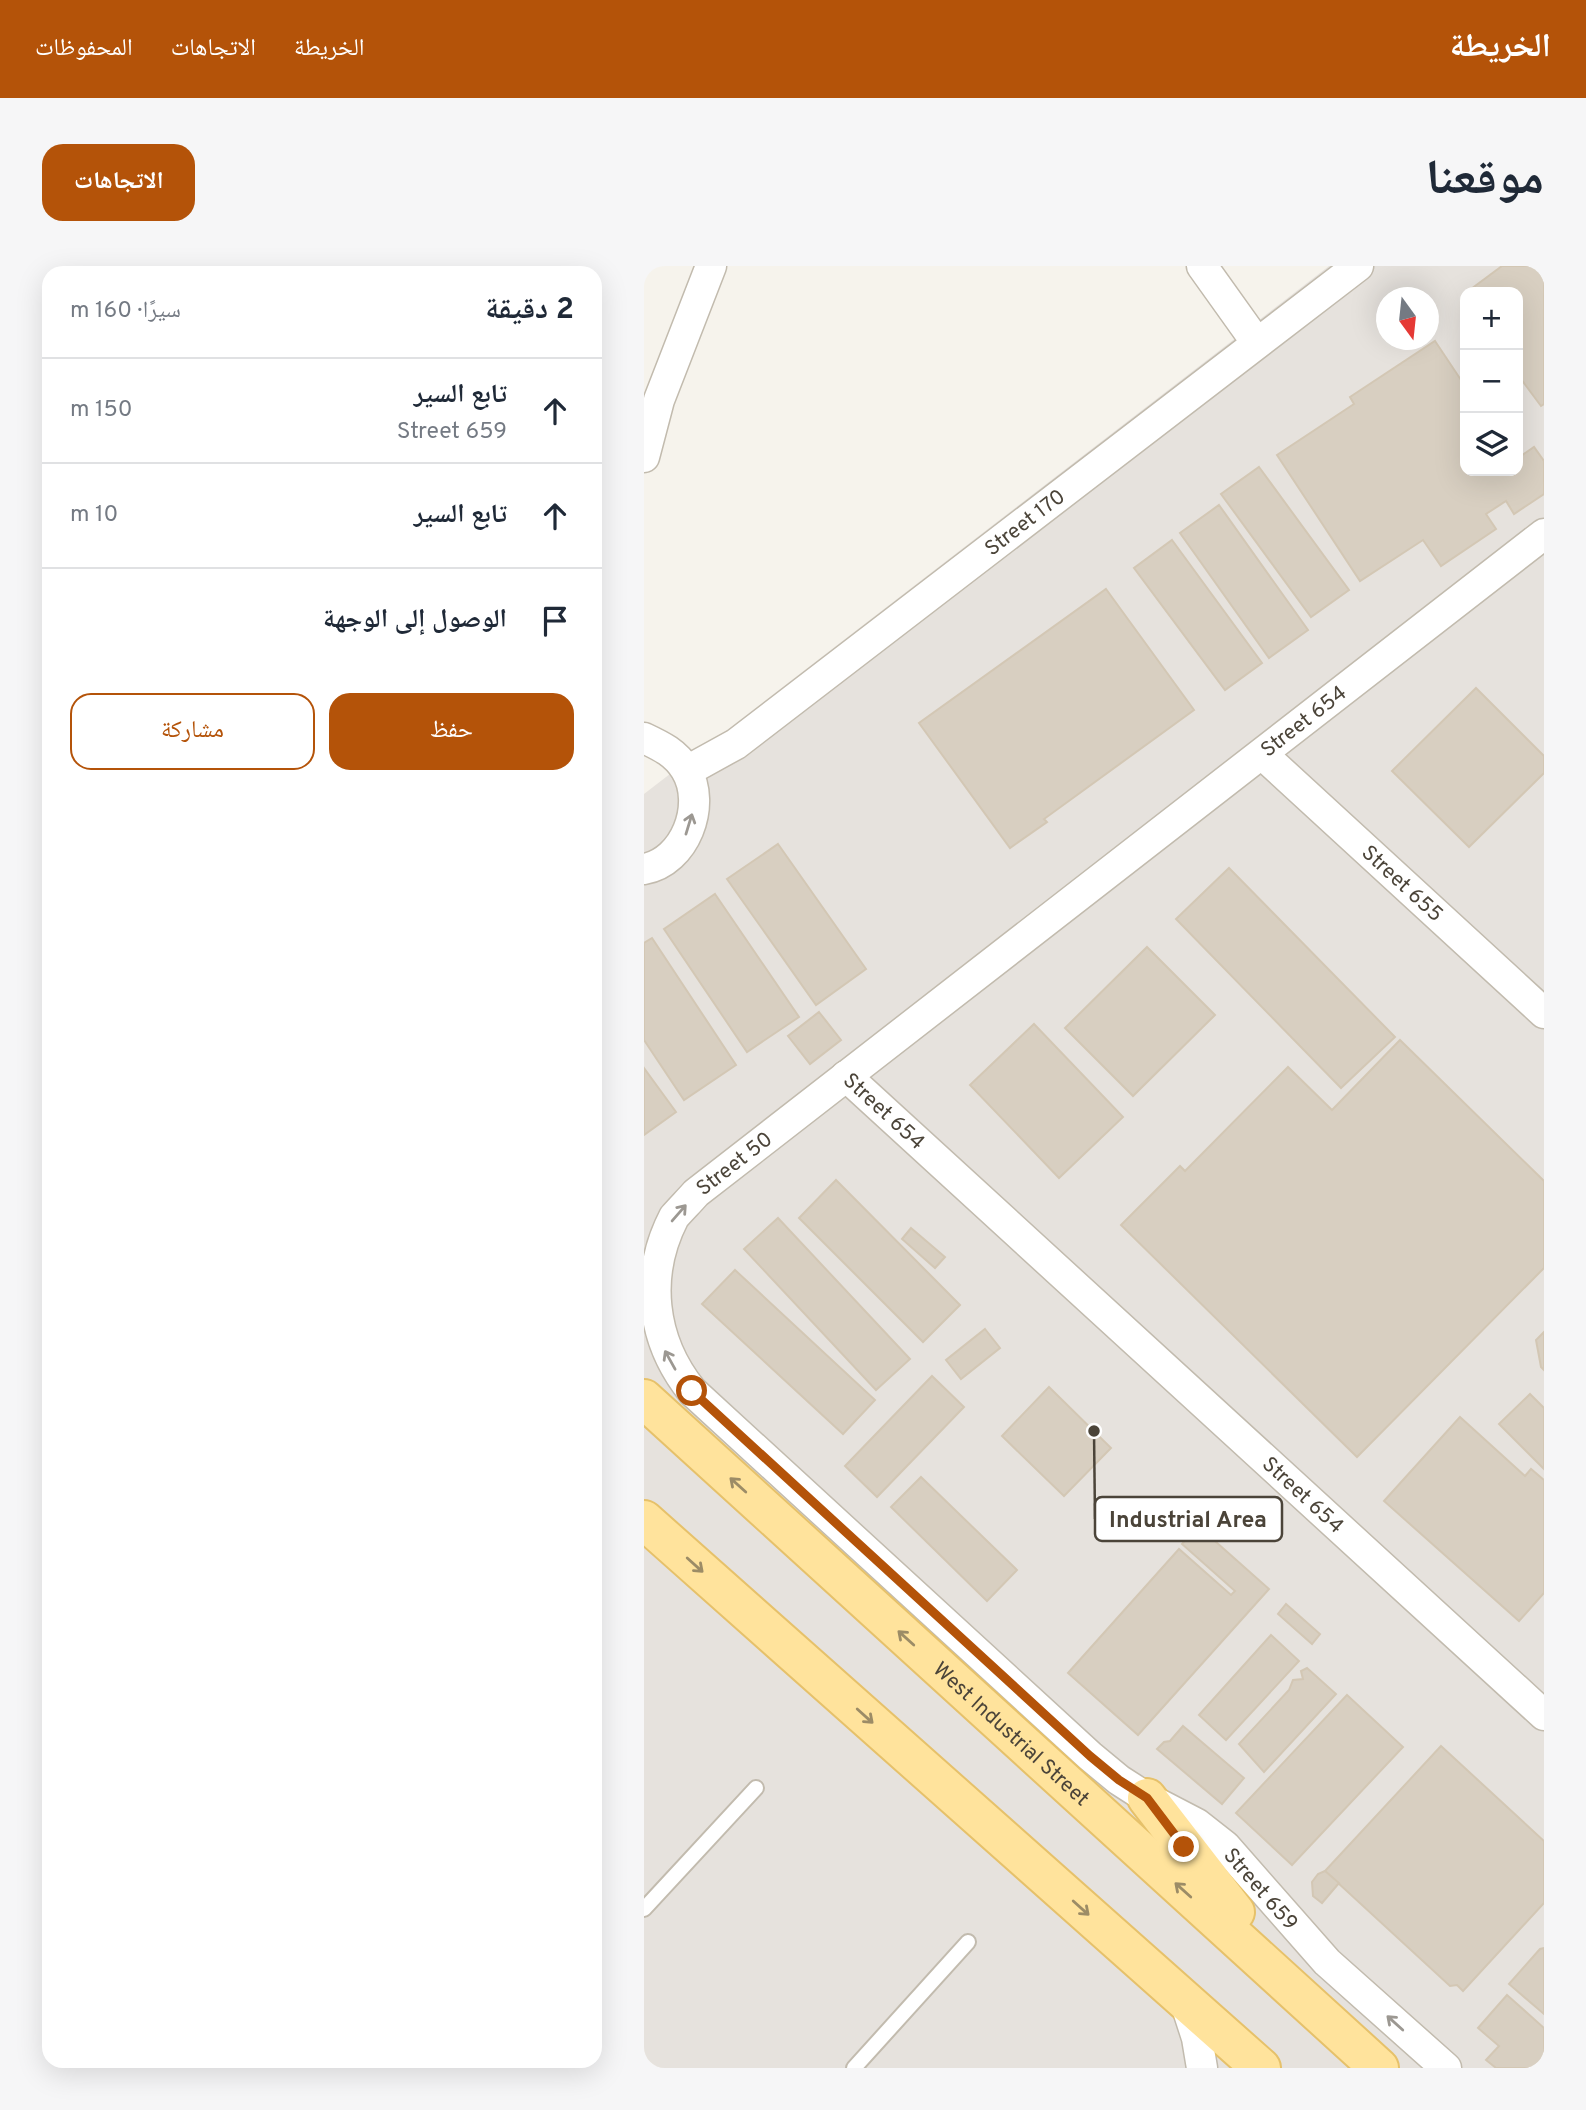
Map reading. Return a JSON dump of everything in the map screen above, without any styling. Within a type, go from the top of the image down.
[{"type":"main road","name":"West Industrial Street","points":[[644,1399],[1379,2068]]},
{"type":"main road","points":[[644,1520],[1261,2068]]},
{"type":"main road","points":[[1147,1798],[1306,2002]]},
{"type":"street","points":[[644,457],[659,400],[711,266]]},
{"type":"street","points":[[1202,266],[1257,343]]},
{"type":"street","name":"Street 170","points":[[687,771],[736,744],[1358,266]]},
{"type":"street","name":"Street 654","points":[[1544,534],[846,1076],[1544,1715]]},
{"type":"street","points":[[644,738],[668,749],[687,771],[695,798],[691,827],[676,851],[652,868],[644,869]]},
{"type":"street","name":"Street 655","points":[[1262,754],[1544,1013]]},
{"type":"street","name":"Street 50","points":[[649,1274],[657,1248],[673,1219],[696,1193],[846,1076]]},
{"type":"street","name":"Street 659","points":[[649,1274],[650,1310],[658,1337],[674,1368],[692,1391],[1090,1756],[1119,1780],[1197,1824],[1226,1846],[1327,1962],[1446,2068]]},
{"type":"street","points":[[1185,2000],[1197,2038],[1202,2068]]},
{"type":"lane","points":[[644,1909],[756,1788]]},
{"type":"lane","points":[[854,2068],[968,1942]]},
{"type":"shaded area","points":[[1329,266],[1544,266],[1544,2068],[644,2068],[644,794]]},
{"type":"building","points":[[1502,266],[1544,266],[1544,404],[1541,406],[1523,382],[1523,287],[1474,287]]},
{"type":"building","points":[[1439,347],[1460,378],[1460,476],[1523,476],[1523,455],[1534,447],[1544,461],[1544,494],[1514,514],[1506,501],[1486,514],[1496,529],[1441,566],[1423,540],[1360,581],[1277,455],[1354,404],[1350,397],[1421,350],[1439,350]]},
{"type":"building","points":[[1259,467],[1349,590],[1311,617],[1221,494]]},
{"type":"building","points":[[1219,505],[1308,630],[1269,658],[1180,533]]},
{"type":"building","points":[[1172,540],[1262,663],[1225,690],[1134,568]]},
{"type":"building","points":[[1106,589],[1194,710],[1044,819],[1047,822],[1010,848],[919,723]]},
{"type":"building","points":[[1476,688],[1544,756],[1544,773],[1469,847],[1392,771]]},
{"type":"building","points":[[778,844],[866,969],[816,1005],[727,879]]},
{"type":"building","points":[[1229,868],[1395,1037],[1341,1088],[1176,919]]},
{"type":"building","points":[[715,894],[799,1017],[747,1052],[664,929]]},
{"type":"building","points":[[652,938],[736,1065],[684,1100],[644,1040],[644,943]]},
{"type":"building","points":[[1147,947],[1215,1015],[1133,1096],[1065,1028]]},
{"type":"building","points":[[819,1012],[841,1040],[810,1064],[788,1036]]},
{"type":"building","points":[[1034,1024],[1123,1117],[1059,1178],[970,1085]]},
{"type":"building","points":[[1400,1040],[1544,1181],[1544,1268],[1357,1457],[1121,1225],[1180,1166],[1185,1171],[1288,1067],[1332,1110]]},
{"type":"building","points":[[644,1068],[676,1112],[644,1135]]},
{"type":"building","points":[[836,1180],[960,1305],[923,1342],[799,1218]]},
{"type":"building","points":[[778,1218],[910,1359],[876,1390],[744,1249]]},
{"type":"building","points":[[911,1228],[945,1257],[935,1268],[902,1239]]},
{"type":"building","points":[[735,1270],[875,1400],[843,1434],[702,1304]]},
{"type":"building","points":[[985,1329],[1000,1348],[961,1379],[946,1360]]},
{"type":"building","points":[[1544,1332],[1544,1370],[1541,1367],[1536,1340]]},
{"type":"building","points":[[932,1376],[964,1407],[877,1497],[845,1466]]},
{"type":"building","points":[[1049,1387],[1111,1448],[1064,1496],[1002,1436]]},
{"type":"building","points":[[1530,1394],[1544,1408],[1544,1469],[1499,1424]]},
{"type":"building","points":[[1460,1417],[1525,1476],[1531,1469],[1544,1480],[1544,1593],[1519,1621],[1384,1501]]},
{"type":"building","points":[[921,1477],[1017,1570],[987,1601],[891,1507]]},
{"type":"building","points":[[1198,1526],[1269,1589],[1138,1735],[1068,1673],[1179,1549],[1231,1595],[1235,1591],[1182,1544]]},
{"type":"building","points":[[1286,1604],[1320,1634],[1312,1644],[1278,1614]]},
{"type":"building","points":[[1271,1635],[1299,1661],[1226,1740],[1199,1715]]},
{"type":"building","points":[[1307,1668],[1336,1694],[1264,1772],[1239,1744],[1289,1690],[1293,1680],[1303,1679],[1301,1671]]},
{"type":"building","points":[[1347,1695],[1403,1747],[1292,1865],[1236,1813]]},
{"type":"building","points":[[1183,1726],[1244,1778],[1222,1804],[1157,1749],[1164,1742],[1170,1741]]},
{"type":"building","points":[[1441,1746],[1544,1841],[1544,1903],[1463,1991],[1457,1985],[1450,1986],[1325,1871]]},
{"type":"building","points":[[1325,1871],[1339,1883],[1322,1903],[1313,1896],[1312,1882],[1318,1874]]},
{"type":"building","points":[[1544,1948],[1544,2014],[1509,1984],[1540,1949]]},
{"type":"building","points":[[1507,1995],[1544,2028],[1544,2068],[1496,2068],[1486,2060],[1499,2046],[1478,2028]]},
{"type":"place","name":"Industrial Area","points":[[1094,1431]]},
{"type":"route","points":[[692,1391],[1090,1756],[1119,1780],[1147,1798],[1184,1847]]}]
